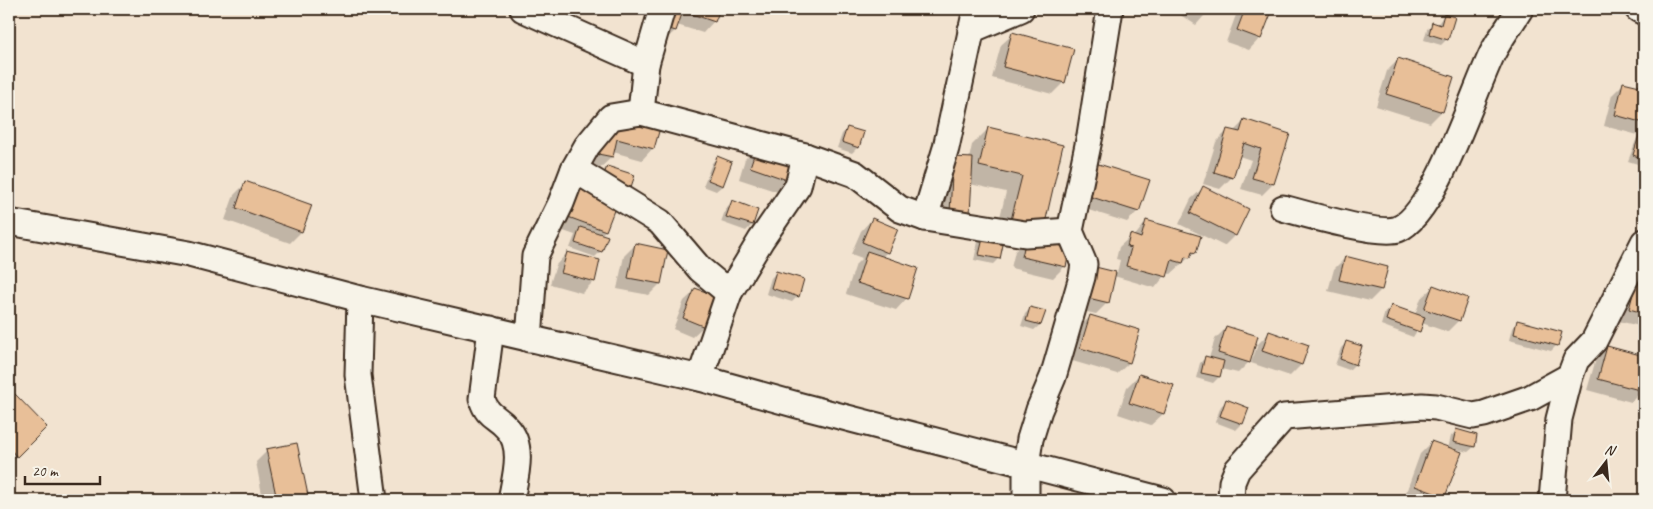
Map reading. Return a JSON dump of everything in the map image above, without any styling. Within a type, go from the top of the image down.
[{"type":"street","points":[[523,9],[646,64]]},
{"type":"street","points":[[641,112],[646,64],[662,9]]},
{"type":"street","points":[[925,218],[946,148],[974,19],[1021,9]]},
{"type":"street","points":[[1026,500],[1026,465],[1037,417],[1053,377],[1082,277],[1084,264],[1070,231],[1090,134],[1110,9]]},
{"type":"street","points":[[1283,208],[1375,230],[1397,230],[1414,220],[1436,186],[1493,53],[1520,9]]},
{"type":"street","points":[[1638,9],[1644,12]]},
{"type":"street","points":[[529,339],[535,256],[561,203],[574,169],[587,146],[611,117],[641,112],[805,156],[855,174],[900,209],[925,218],[1025,234],[1070,231]]},
{"type":"street","points":[[700,378],[730,293],[760,240],[798,186],[805,156]]},
{"type":"street","points":[[574,169],[660,222],[700,269],[730,293]]},
{"type":"street","points":[[9,222],[188,254],[360,299],[700,378],[1163,500]]},
{"type":"street","points":[[1552,500],[1558,419],[1570,376],[1576,360],[1594,341],[1644,242]]},
{"type":"street","points":[[360,299],[358,375],[374,500]]},
{"type":"street","points":[[491,328],[482,399],[485,409],[492,418],[506,426],[516,444],[517,458],[511,500]]},
{"type":"street","points":[[1231,500],[1232,482],[1237,470],[1284,418],[1422,406],[1436,407],[1473,416],[1530,398],[1570,376]]},
{"type":"building","points":[[665,9],[720,9],[715,22],[683,11],[676,31],[659,26]]},
{"type":"building","points":[[1200,9],[1212,9],[1208,14]]},
{"type":"building","points":[[1245,9],[1272,11],[1261,39],[1237,30]]},
{"type":"building","points":[[1444,14],[1455,17],[1448,40],[1429,34],[1432,22],[1441,25]]},
{"type":"building","points":[[1012,32],[1074,49],[1065,83],[1003,67]]},
{"type":"building","points":[[1398,58],[1454,77],[1443,112],[1386,94]]},
{"type":"building","points":[[1623,82],[1644,87],[1644,123],[1615,115]]},
{"type":"building","points":[[617,117],[660,128],[654,149],[617,139],[613,157],[598,154],[604,133],[613,135]]},
{"type":"building","points":[[1244,119],[1290,134],[1274,184],[1252,178],[1261,149],[1244,143],[1233,178],[1214,172],[1227,129],[1240,132]]},
{"type":"building","points":[[847,127],[864,132],[859,148],[842,142]]},
{"type":"building","points":[[988,127],[1063,145],[1043,232],[1010,224],[1022,176],[979,166]]},
{"type":"building","points":[[1641,129],[1644,130],[1644,159],[1633,155]]},
{"type":"building","points":[[757,146],[798,159],[790,181],[750,167]]},
{"type":"building","points":[[717,156],[732,162],[723,186],[708,180]]},
{"type":"building","points":[[953,157],[973,158],[970,214],[950,213]]},
{"type":"building","points":[[1092,162],[1150,180],[1139,212],[1082,194]]},
{"type":"building","points":[[607,166],[635,175],[631,187],[603,178]]},
{"type":"building","points":[[245,181],[312,205],[302,232],[236,208]]},
{"type":"building","points":[[577,185],[618,200],[606,231],[560,214]]},
{"type":"building","points":[[1203,186],[1249,209],[1236,236],[1190,213]]},
{"type":"building","points":[[732,200],[758,210],[753,225],[726,217]]},
{"type":"building","points":[[872,218],[898,229],[888,253],[862,242]]},
{"type":"building","points":[[1146,220],[1201,236],[1196,253],[1192,252],[1190,258],[1185,257],[1183,263],[1172,260],[1167,277],[1126,266],[1131,248],[1127,247],[1130,234],[1141,238]]},
{"type":"building","points":[[580,227],[608,236],[602,252],[575,243]]},
{"type":"building","points":[[985,230],[1005,235],[1000,259],[979,255]]},
{"type":"building","points":[[1026,238],[1070,248],[1066,267],[1022,257]]},
{"type":"building","points":[[635,243],[668,250],[661,284],[628,278]]},
{"type":"building","points":[[867,251],[918,268],[908,299],[857,283]]},
{"type":"building","points":[[567,252],[600,260],[595,282],[561,273]]},
{"type":"building","points":[[1345,256],[1388,267],[1382,290],[1339,280]]},
{"type":"building","points":[[1087,265],[1116,272],[1109,303],[1080,296]]},
{"type":"building","points":[[776,271],[804,279],[799,297],[771,288]]},
{"type":"building","points":[[1638,275],[1644,276],[1644,313],[1629,309]]},
{"type":"building","points":[[1433,285],[1468,298],[1460,321],[1424,309]]},
{"type":"building","points":[[695,288],[717,296],[705,327],[683,318]]},
{"type":"building","points":[[1391,305],[1425,317],[1420,332],[1386,320]]},
{"type":"building","points":[[1030,307],[1046,311],[1041,325],[1026,321]]},
{"type":"building","points":[[1090,315],[1140,330],[1130,363],[1080,348]]},
{"type":"building","points":[[1517,320],[1562,332],[1558,346],[1514,334]]},
{"type":"building","points":[[1226,326],[1258,336],[1250,363],[1218,353]]},
{"type":"building","points":[[1269,331],[1309,345],[1302,365],[1262,351]]},
{"type":"building","points":[[1346,341],[1362,346],[1356,365],[1340,359]]},
{"type":"building","points":[[1607,346],[1644,356],[1643,391],[1598,379]]},
{"type":"building","points":[[1205,356],[1224,361],[1220,377],[1201,373]]},
{"type":"building","points":[[1139,374],[1174,385],[1164,414],[1129,403]]},
{"type":"building","points":[[15,394],[47,427],[17,457],[9,448],[9,400]]},
{"type":"building","points":[[1226,399],[1249,408],[1243,424],[1220,416]]},
{"type":"building","points":[[1456,429],[1477,435],[1475,447],[1453,442]]},
{"type":"building","points":[[1431,441],[1462,452],[1445,497],[1415,486]]},
{"type":"building","points":[[297,443],[309,500],[277,500],[266,449]]}]
